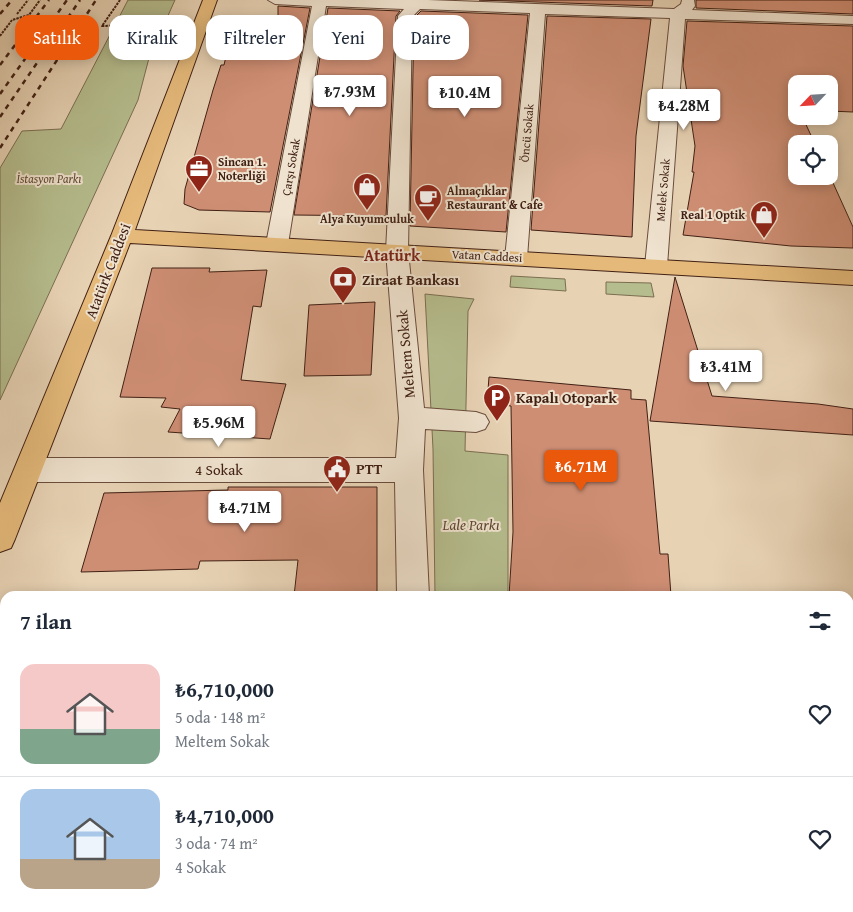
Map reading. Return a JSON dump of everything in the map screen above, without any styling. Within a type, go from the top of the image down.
[{"type":"main road","name":"Atatürk Caddesi","points":[[0,539],[122,236],[210,0]]},
{"type":"main road","name":"Vatan Caddesi","points":[[122,236],[853,278]]},
{"type":"street","points":[[275,0],[421,2],[538,9],[683,7],[853,20]]},
{"type":"street","name":"Çarşı Sokak","points":[[277,244],[320,1]]},
{"type":"street","name":"Meltem Sokak","points":[[413,591],[409,470],[412,418],[397,251],[405,16],[421,2]]},
{"type":"street","name":"Melek Sokak","points":[[656,266],[683,7]]},
{"type":"street","name":"Öncü Sokak","points":[[516,258],[538,9]]},
{"type":"street","points":[[412,418],[476,422]]},
{"type":"street","name":"4 Sokak","points":[[29,470],[409,470]]},
{"type":"path","points":[[17,14],[28,0]]},
{"type":"path","points":[[0,36],[12,20],[29,15],[40,0]]},
{"type":"path","points":[[120,0],[102,26],[202,23]]},
{"type":"green space","name":"İstasyon Parkı","points":[[128,0],[175,0],[168,15],[120,15]]},
{"type":"green space","name":"İstasyon Parkı","points":[[109,37],[109,60],[148,60],[138,100],[0,400],[0,168],[22,131],[61,129],[97,60],[99,60],[99,56]]},
{"type":"green space","points":[[511,276],[565,279],[566,291],[510,287]]},
{"type":"green space","points":[[606,282],[651,283],[654,297],[606,294]]},
{"type":"green space","name":"Lale Parkı","points":[[425,294],[474,299],[468,311],[465,451],[508,455],[508,591],[435,591],[433,449]]},
{"type":"building","points":[[479,0],[653,0],[652,6]]},
{"type":"building","points":[[696,0],[853,0],[853,14],[696,8]]},
{"type":"building","points":[[278,6],[310,8],[303,44],[303,15],[278,15]]},
{"type":"building","points":[[328,8],[400,11],[397,15],[393,15],[394,60],[386,216],[294,215],[319,60],[383,60],[383,15],[327,15]]},
{"type":"building","points":[[421,11],[528,15],[506,232],[410,226],[413,60],[469,60],[469,15],[417,15]]},
{"type":"building","points":[[547,16],[651,19],[636,136],[632,237],[531,230]]},
{"type":"building","points":[[687,21],[853,26],[853,112],[838,111],[838,75],[788,75],[788,125],[806,125],[811,135],[788,135],[788,185],[834,185],[853,227],[853,248],[791,246],[683,235],[694,172],[692,172],[695,146],[683,66]]},
{"type":"building","points":[[225,60],[300,60],[270,212],[199,210],[184,204],[185,189],[213,90],[221,65],[224,65]]},
{"type":"building","points":[[152,268],[210,268],[209,272],[267,270],[261,307],[253,306],[241,380],[286,384],[270,439],[168,432],[180,409],[161,407],[166,398],[120,397]]},
{"type":"building","points":[[675,277],[712,396],[818,404],[853,409],[853,435],[650,421]]},
{"type":"building","points":[[375,302],[371,375],[304,376],[309,305]]},
{"type":"building","points":[[489,377],[631,390],[631,399],[646,400],[660,554],[668,554],[671,591],[509,591],[513,532],[511,406],[487,403]]},
{"type":"building","points":[[228,487],[377,487],[377,591],[295,591],[298,560],[200,561],[198,569],[81,572],[104,493],[228,490]]},
{"type":"railway","points":[[0,14],[12,0]]},
{"type":"railway","points":[[0,65],[49,0]]},
{"type":"railway","points":[[0,94],[67,0]]},
{"type":"railway","points":[[0,117],[80,0]]},
{"type":"railway","points":[[0,148],[96,0]]},
{"type":"place","name":"Sincan 1. Noterliği","points":[[199,193]]},
{"type":"place","name":"Alya Kuyumculuk","points":[[367,211]]},
{"type":"place","name":"Alnıaçıklar Restaurant & Cafe","points":[[428,222]]},
{"type":"place","name":"Real 1 Optik","points":[[764,239]]},
{"type":"place","name":"Ziraat Bankası","points":[[343,304]]},
{"type":"place","name":"Kapalı Otopark","points":[[497,422]]},
{"type":"place","name":"PTT","points":[[337,493]]},
{"type":"district","name":"Atatürk","points":[[392,255]]}]
